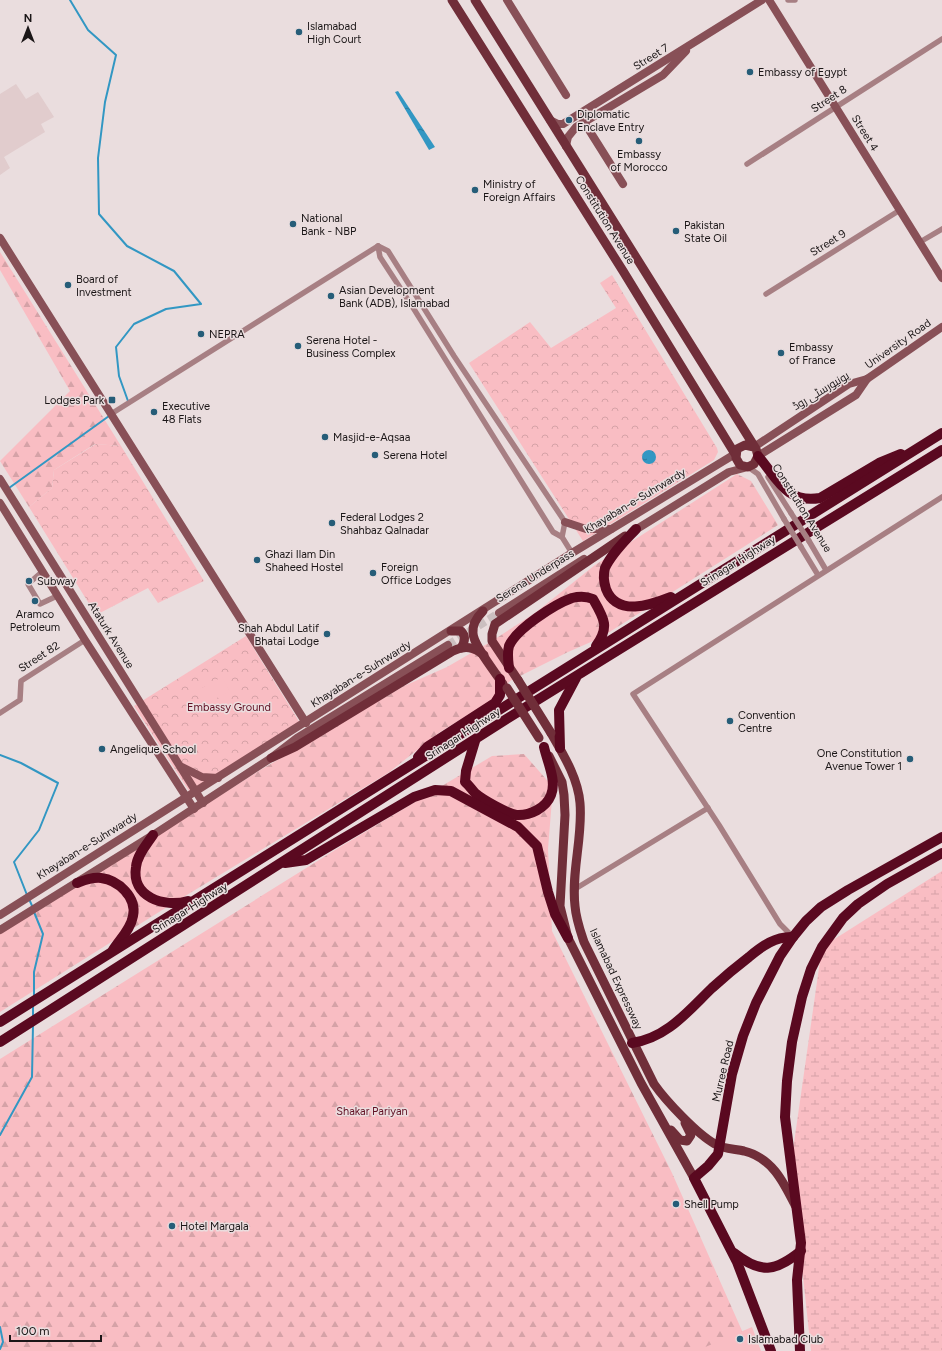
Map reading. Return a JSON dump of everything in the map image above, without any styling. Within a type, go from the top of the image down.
[{"type":"highway","name":"Srinagar Highway","points":[[4,1020],[109,955],[196,898],[694,589],[942,433]]},
{"type":"highway","points":[[756,454],[789,493],[802,499],[811,500],[820,498],[833,491],[879,463],[916,450]]},
{"type":"highway","name":"Srinagar Highway","points":[[2,1040],[282,864],[578,675],[942,450]]},
{"type":"highway","points":[[636,529],[611,557],[604,570],[604,583],[608,596],[616,602],[630,607],[641,607],[694,589]]},
{"type":"highway","points":[[510,668],[508,659],[510,645],[518,632],[545,613],[576,597],[586,596],[593,599],[603,617],[605,628],[602,638],[594,650]]},
{"type":"highway","points":[[560,748],[559,710],[578,675]]},
{"type":"highway","points":[[408,767],[427,747],[495,702],[500,695],[500,679]]},
{"type":"highway","points":[[475,741],[466,771],[466,782],[475,793],[515,815],[537,811],[546,803],[551,794],[552,782],[541,742]]},
{"type":"highway","points":[[282,864],[306,860],[414,797],[435,790],[451,791],[518,827],[537,846],[555,914],[568,938]]},
{"type":"highway","points":[[154,835],[137,862],[135,874],[138,884],[153,900],[163,903],[182,902],[196,898]]},
{"type":"highway","name":"Murree Road","points":[[694,1178],[712,1162],[720,1146],[732,1074],[743,1036],[756,1003],[780,956],[793,937],[806,921],[821,907],[848,890],[942,838]]},
{"type":"highway","points":[[800,1351],[797,1280],[800,1251],[797,1209],[786,1117],[787,1081],[792,1042],[802,997],[811,969],[822,948],[839,924],[858,904],[940,854],[932,843]]},
{"type":"highway","points":[[77,883],[92,878],[109,880],[123,889],[130,899],[134,911],[130,926],[109,955]]},
{"type":"highway","points":[[632,1043],[657,1036],[668,1029],[717,984],[760,949],[776,939],[793,937]]},
{"type":"highway","points":[[694,1178],[732,1251],[771,1351]]},
{"type":"highway","points":[[732,1251],[749,1264],[765,1268],[783,1264],[800,1251]]},
{"type":"main road","name":"Constitution Avenue","points":[[452,0],[735,454]]},
{"type":"main road","name":"Constitution Avenue","points":[[475,0],[697,353],[756,454]]},
{"type":"main road","points":[[745,445],[756,454],[754,464],[748,467],[740,465],[735,454],[737,449],[745,445]]},
{"type":"main road","name":"Islamabad Expressway","points":[[626,535],[502,614],[492,634],[492,641],[560,748],[574,779],[580,803],[575,889],[576,919],[584,942],[632,1043],[654,1084],[670,1103],[701,1134],[720,1146],[753,1154],[771,1165],[783,1182],[797,1209]]},
{"type":"main road","points":[[483,610],[475,622],[473,633],[476,642],[541,742],[557,770],[564,795],[565,816],[560,906],[568,938],[656,1111],[694,1178]]},
{"type":"main road","points":[[451,631],[461,631],[463,633],[465,640],[461,648]]},
{"type":"main road","points":[[271,758],[295,746],[415,672],[461,648],[472,647],[484,655]]},
{"type":"main road","points":[[656,1111],[677,1138],[684,1141],[689,1139],[691,1135],[689,1129],[670,1103]]},
{"type":"street","points":[[507,0],[566,95]]},
{"type":"street","name":"Street 7","points":[[549,119],[558,124],[563,124],[762,0]]},
{"type":"street","name":"Street 4","points":[[769,0],[942,278]]},
{"type":"street","points":[[788,0],[795,0]]},
{"type":"street","name":"Street 8","points":[[747,164],[942,39]]},
{"type":"street","points":[[566,146],[568,136],[572,131],[584,122],[663,76],[693,44]]},
{"type":"street","points":[[584,122],[623,184]]},
{"type":"street","name":"Street 9","points":[[766,294],[900,210]]},
{"type":"street","points":[[920,242],[942,229]]},
{"type":"street","points":[[0,238],[306,723]]},
{"type":"street","points":[[111,414],[378,246]]},
{"type":"street","points":[[378,246],[388,251],[454,356],[463,367],[565,522],[586,529],[613,529]]},
{"type":"street","points":[[378,246],[380,257],[553,532],[562,537],[572,553]]},
{"type":"street","name":"University Road","points":[[867,379],[942,327]]},
{"type":"street","points":[[446,362],[454,356]]},
{"type":"street","points":[[454,373],[463,367]]},
{"type":"street","name":"یونیورسٹی روڈ","points":[[756,454],[856,395],[867,379]]},
{"type":"street","name":"یونیورسٹی روڈ","points":[[756,454],[849,384],[867,379]]},
{"type":"street","name":"Khayaban-e-Suhrwardy","points":[[3,913],[306,723],[572,553],[735,454]]},
{"type":"street","name":"Constitution Avenue","points":[[756,454],[826,570]]},
{"type":"street","points":[[626,535],[730,472],[748,467]]},
{"type":"street","name":"Constitution Avenue","points":[[748,467],[758,474],[818,575]]},
{"type":"street","points":[[707,471],[714,481]]},
{"type":"street","name":"Ataturk Avenue","points":[[0,479],[203,803]]},
{"type":"street","points":[[793,937],[780,924],[708,808],[633,694],[942,497]]},
{"type":"street","points":[[0,503],[57,596],[194,809]]},
{"type":"street","points":[[562,537],[565,522]]},
{"type":"street","points":[[43,571],[28,584],[40,604],[57,596]]},
{"type":"street","name":"Street 82","points":[[0,713],[20,700],[21,681],[85,640]]},
{"type":"street","points":[[0,918],[3,928],[154,835],[271,758],[297,738],[448,645]]},
{"type":"street","points":[[180,766],[198,776],[219,778]]},
{"type":"street","points":[[575,889],[708,808]]},
{"type":"shaded area","points":[[16,84],[26,99],[38,92],[54,117],[41,124],[45,132],[4,157],[10,168],[0,175],[0,94]]},
{"type":"green space","points":[[0,252],[121,446],[95,444],[54,470],[52,488],[29,507],[0,461],[70,391],[0,270]]},
{"type":"green space","points":[[612,275],[718,452],[714,460],[583,541],[469,363],[530,322],[551,348],[616,308],[600,283]]},
{"type":"green space","points":[[96,444],[121,446],[204,581],[158,603],[148,588],[96,615],[29,507],[52,488],[54,470]]},
{"type":"green space","points":[[737,474],[751,481],[778,525],[600,638],[510,681],[489,702],[440,732],[388,773],[167,907],[0,1012],[0,934],[257,772],[404,686],[447,667],[492,641],[535,613],[595,565]]},
{"type":"green space","name":"Embassy Ground","points":[[246,636],[300,723],[189,791],[134,706]]},
{"type":"green space","points":[[222,677],[230,691],[204,705],[196,691]]},
{"type":"green space","name":"Shakar Pariyan","points":[[524,754],[553,787],[548,849],[552,931],[672,1173],[751,1351],[0,1351],[0,1059],[340,847],[492,756]]},
{"type":"green space","points":[[942,871],[942,1351],[811,1351],[791,1164],[822,947]]},
{"type":"green space","name":"Islamabad Club","points":[[752,1327],[761,1351],[696,1351]]},
{"type":"water","points":[[398,91],[435,147],[429,150],[395,92]]},
{"type":"water","points":[[649,450],[654,452],[656,457],[654,462],[649,464],[644,462],[642,457],[644,452]]},
{"type":"waterway","points":[[70,0],[88,30],[116,55],[105,102],[98,158],[99,214],[127,246],[174,271],[201,304],[166,309],[134,324],[116,347],[119,376],[128,401]]},
{"type":"waterway","points":[[9,488],[109,416]]},
{"type":"waterway","points":[[0,755],[21,763],[58,783],[39,830],[14,862],[27,895]]},
{"type":"waterway","points":[[29,899],[33,908]]},
{"type":"waterway","points":[[34,912],[43,934],[34,972],[34,997]]},
{"type":"waterway","points":[[33,1005],[33,1017]]},
{"type":"waterway","points":[[0,1135],[32,1077],[33,1025]]},
{"type":"waterway","points":[[0,1327],[3,1342],[0,1349]]},
{"type":"tunnel","points":[[448,645],[499,613]]},
{"type":"place","name":"Islamabad High Court","points":[[299,32]]},
{"type":"place","name":"Embassy of Egypt","points":[[750,72]]},
{"type":"place","name":"Diplomatic Enclave Entry","points":[[569,120]]},
{"type":"place","name":"Embassy of Morocco","points":[[639,141]]},
{"type":"place","name":"Ministry of Foreign Affairs","points":[[475,190]]},
{"type":"place","name":"National Bank - NBP","points":[[293,224]]},
{"type":"place","name":"Pakistan State Oil","points":[[676,231]]},
{"type":"place","name":"Board of Investment","points":[[68,285]]},
{"type":"place","name":"Asian Development Bank (ADB), Islamabad","points":[[331,296]]},
{"type":"place","name":"NEPRA","points":[[201,334]]},
{"type":"place","name":"Serena Hotel - Business Complex","points":[[298,346]]},
{"type":"place","name":"Embassy of France","points":[[781,353]]},
{"type":"place","name":"Lodges Park","points":[[112,400]]},
{"type":"place","name":"Executive 48 Flats","points":[[154,412]]},
{"type":"place","name":"Masjid-e-Aqsaa","points":[[325,437]]},
{"type":"place","name":"Serena Hotel","points":[[375,455]]},
{"type":"place","name":"Federal Lodges 2 Shahbaz Qalnadar","points":[[332,523]]},
{"type":"place","name":"Ghazi Ilam Din Shaheed Hostel","points":[[257,560]]},
{"type":"place","name":"Foreign Office Lodges","points":[[373,573]]},
{"type":"place","name":"Subway","points":[[29,581]]},
{"type":"place","name":"Aramco Petroleum","points":[[35,601]]},
{"type":"place","name":"Shah Abdul Latif Bhatai Lodge","points":[[327,634]]},
{"type":"place","name":"Convention Centre","points":[[730,721]]},
{"type":"place","name":"Angelique School","points":[[102,749]]},
{"type":"place","name":"One Constitution Avenue Tower 1","points":[[910,759]]},
{"type":"place","name":"Shell Pump","points":[[676,1204]]},
{"type":"place","name":"Hotel Margala","points":[[172,1226]]},
{"type":"place","name":"Islamabad Club","points":[[740,1339]]}]
